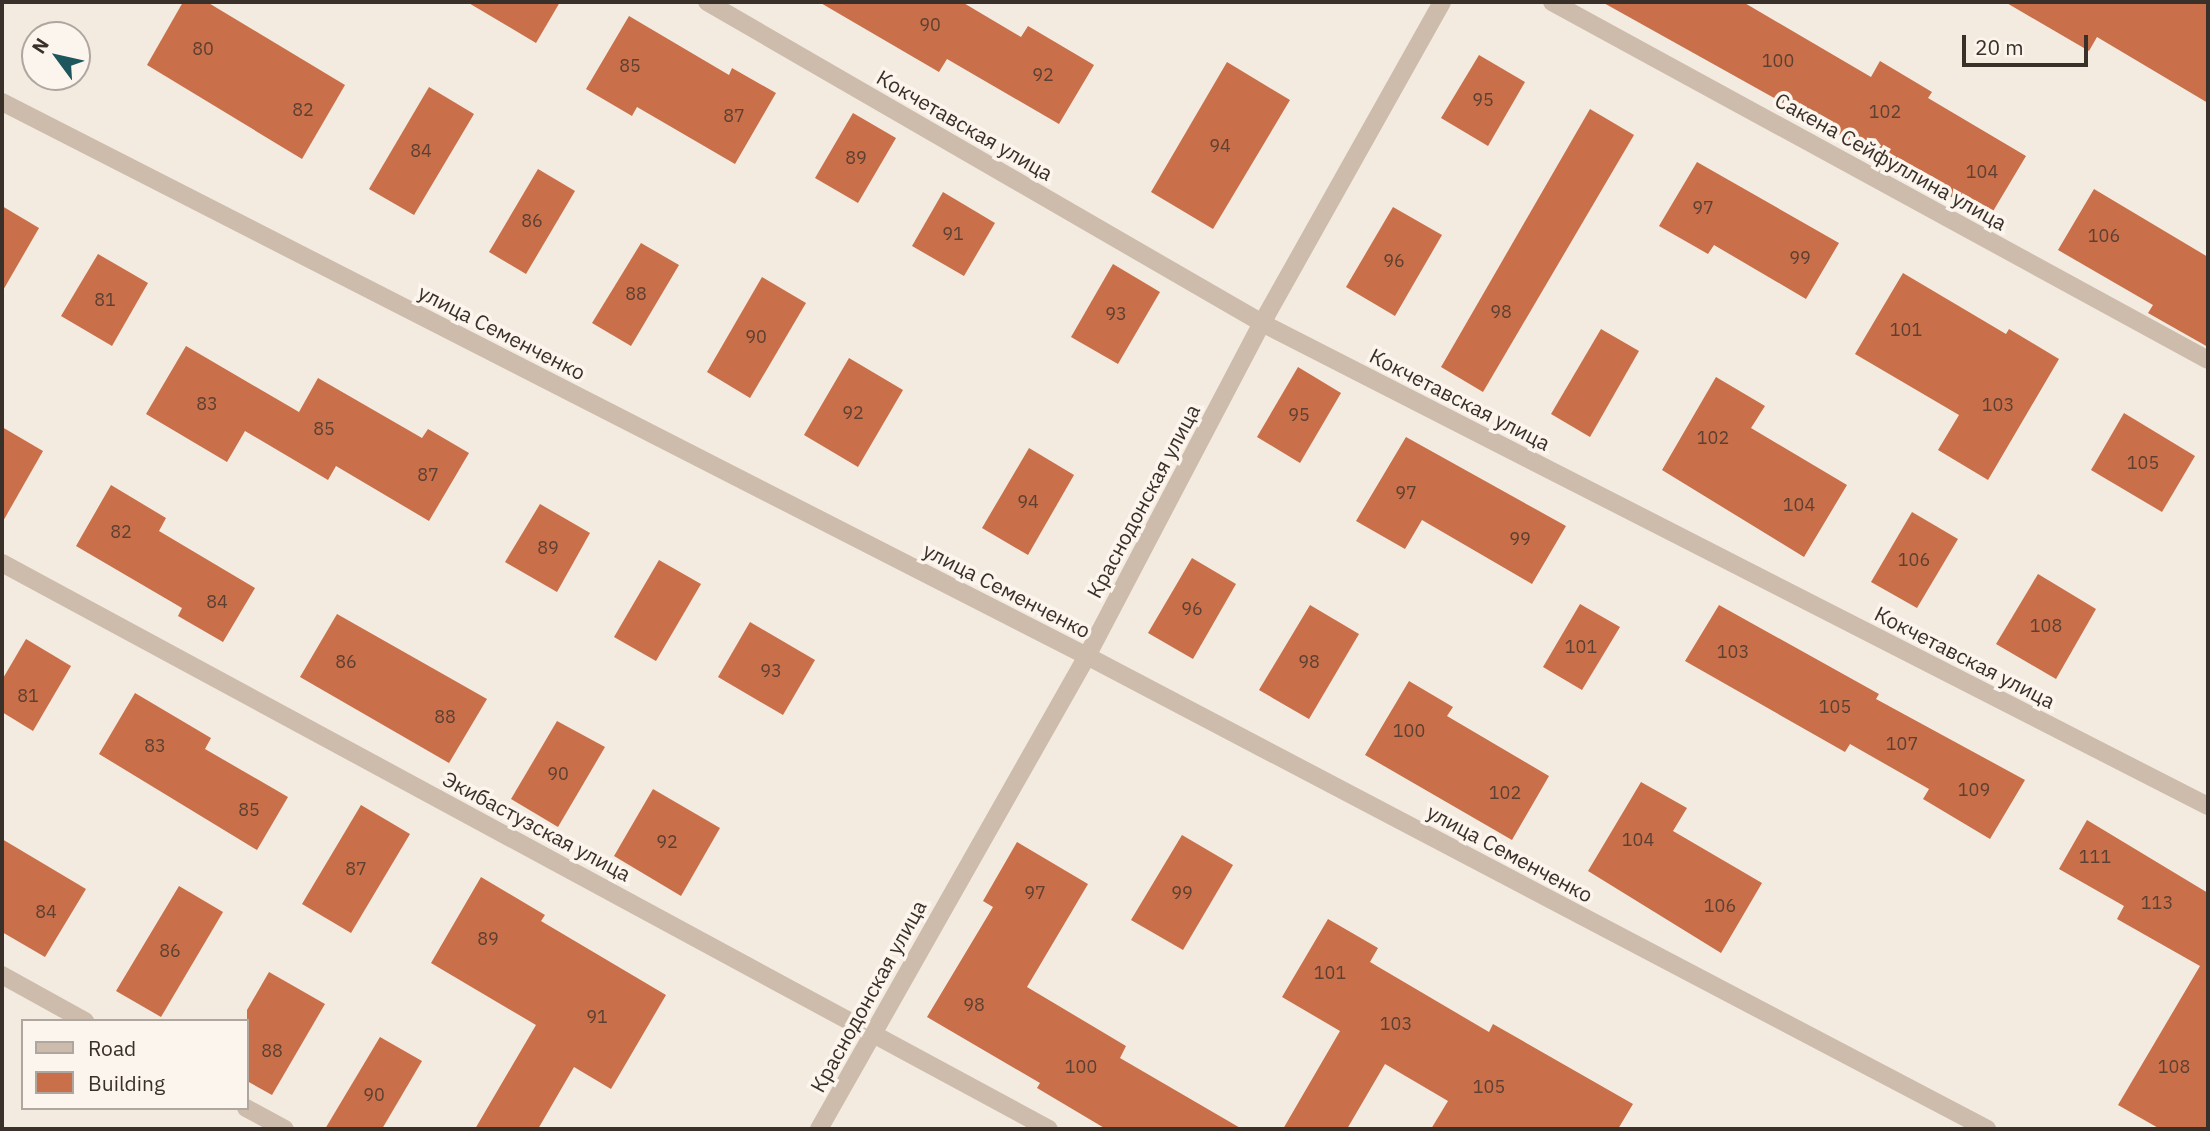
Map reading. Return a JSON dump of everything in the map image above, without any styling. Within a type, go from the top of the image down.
[{"type":"street","name":"Кокчетавская улица","points":[[707,2],[1262,323],[2208,806]]},
{"type":"street","name":"Краснодонская улица","points":[[819,1129],[1087,656],[1262,323],[1442,2]]},
{"type":"street","name":"Сакена Сейфуллина улица","points":[[1552,2],[2208,360]]},
{"type":"street","name":"улица Семенченко","points":[[2,102],[1087,656],[1987,1129]]},
{"type":"street","name":"Экибастузская улица","points":[[2,563],[1049,1129]]},
{"type":"street","points":[[2,975],[81,1019]]},
{"type":"street","points":[[248,1109],[285,1129]]},
{"type":"building","points":[[183,2],[207,2],[345,85],[302,159],[147,65]]},
{"type":"building","points":[[467,2],[560,2],[536,43]]},
{"type":"building","points":[[819,2],[962,2],[1021,37],[1028,26],[1094,65],[1059,124],[947,59],[939,72]]},
{"type":"building","points":[[1602,2],[1743,2],[1871,77],[1880,61],[1932,92],[1928,98],[2026,156],[1989,218]]},
{"type":"building","points":[[2005,2],[2208,2],[2208,103],[2097,37],[2089,51]]},
{"type":"building","points":[[629,16],[729,75],[732,68],[776,93],[735,164],[637,107],[632,116],[586,89]]},
{"type":"building","points":[[1479,55],[1525,82],[1488,146],[1441,118]]},
{"type":"building","points":[[1227,62],[1290,100],[1213,229],[1151,192]]},
{"type":"building","points":[[429,87],[474,114],[414,215],[369,189]]},
{"type":"building","points":[[1590,109],[1634,135],[1483,392],[1441,367]]},
{"type":"building","points":[[853,113],[896,138],[858,203],[815,178]]},
{"type":"building","points":[[1697,162],[1839,243],[1806,299],[1714,245],[1708,254],[1659,226]]},
{"type":"building","points":[[538,169],[575,191],[526,274],[489,252]]},
{"type":"building","points":[[2094,189],[2208,257],[2208,347],[2148,313],[2153,305],[2058,250]]},
{"type":"building","points":[[943,192],[995,223],[964,276],[912,246]]},
{"type":"building","points":[[2,206],[39,228],[2,292]]},
{"type":"building","points":[[1393,207],[1442,235],[1395,316],[1346,287]]},
{"type":"building","points":[[641,243],[679,265],[631,346],[592,323]]},
{"type":"building","points":[[98,254],[148,283],[112,346],[61,316]]},
{"type":"building","points":[[1113,264],[1160,292],[1118,364],[1071,337]]},
{"type":"building","points":[[1903,273],[2006,334],[2009,329],[2059,359],[1988,480],[1938,450],[1959,415],[1855,354]]},
{"type":"building","points":[[762,277],[806,303],[750,398],[707,372]]},
{"type":"building","points":[[1601,329],[1639,351],[1590,437],[1551,414]]},
{"type":"building","points":[[186,346],[299,412],[318,378],[422,438],[428,429],[469,453],[429,521],[336,466],[328,480],[245,431],[227,462],[146,414]]},
{"type":"building","points":[[849,358],[903,390],[858,467],[804,435]]},
{"type":"building","points":[[1298,367],[1341,393],[1300,463],[1257,437]]},
{"type":"building","points":[[1716,377],[1765,406],[1751,428],[1847,485],[1804,557],[1662,470]]},
{"type":"building","points":[[2124,413],[2195,456],[2162,512],[2091,470]]},
{"type":"building","points":[[2,427],[43,451],[2,523]]},
{"type":"building","points":[[1406,437],[1566,526],[1532,584],[1422,520],[1405,549],[1356,521]]},
{"type":"building","points":[[1029,448],[1074,475],[1028,555],[982,528]]},
{"type":"building","points":[[111,485],[166,518],[159,531],[255,588],[223,642],[178,616],[182,608],[76,546]]},
{"type":"building","points":[[540,504],[590,533],[557,592],[505,562]]},
{"type":"building","points":[[1912,512],[1958,539],[1917,608],[1871,582]]},
{"type":"building","points":[[1192,558],[1236,584],[1193,659],[1148,633]]},
{"type":"building","points":[[659,560],[701,584],[656,661],[614,637]]},
{"type":"building","points":[[2038,574],[2096,609],[2056,679],[1996,644]]},
{"type":"building","points":[[1580,604],[1620,627],[1582,690],[1543,667]]},
{"type":"building","points":[[1310,605],[1359,634],[1309,719],[1259,690]]},
{"type":"building","points":[[1719,605],[1879,694],[1876,699],[2025,780],[1990,839],[1923,799],[1929,789],[1850,744],[1845,752],[1685,661]]},
{"type":"building","points":[[337,614],[487,699],[449,763],[300,677]]},
{"type":"building","points":[[750,622],[815,660],[783,715],[718,677]]},
{"type":"building","points":[[26,639],[71,666],[33,731],[2,712],[2,680]]},
{"type":"building","points":[[1409,681],[1453,707],[1447,716],[1549,776],[1512,840],[1365,755]]},
{"type":"building","points":[[135,693],[211,738],[205,749],[288,797],[257,850],[99,754]]},
{"type":"building","points":[[557,721],[605,747],[558,827],[511,799]]},
{"type":"building","points":[[1641,782],[1687,808],[1673,831],[1762,883],[1721,953],[1588,871]]},
{"type":"building","points":[[653,789],[720,828],[681,896],[614,856]]},
{"type":"building","points":[[361,805],[410,834],[351,933],[302,904]]},
{"type":"building","points":[[2087,820],[2208,893],[2208,1129],[2160,1129],[2118,1105],[2200,966],[2117,919],[2124,906],[2059,869]]},
{"type":"building","points":[[1182,835],[1233,865],[1183,950],[1131,920]]},
{"type":"building","points":[[2,839],[86,889],[45,957],[2,932]]},
{"type":"building","points":[[1017,842],[1088,884],[1027,987],[1126,1046],[1120,1058],[1242,1129],[1106,1129],[1037,1088],[1040,1083],[927,1017],[993,907],[983,901]]},
{"type":"building","points":[[481,877],[545,915],[541,921],[666,995],[611,1089],[574,1067],[538,1129],[475,1129],[536,1025],[431,963]]},
{"type":"building","points":[[179,886],[223,912],[161,1017],[116,991]]},
{"type":"building","points":[[1328,919],[1378,948],[1370,962],[1489,1032],[1493,1024],[1633,1104],[1618,1129],[1431,1129],[1448,1101],[1385,1064],[1347,1129],[1283,1129],[1340,1031],[1282,997]]},
{"type":"building","points":[[269,972],[325,1004],[272,1095],[248,1082],[247,1010]]},
{"type":"building","points":[[380,1037],[422,1061],[382,1129],[325,1129]]}]
